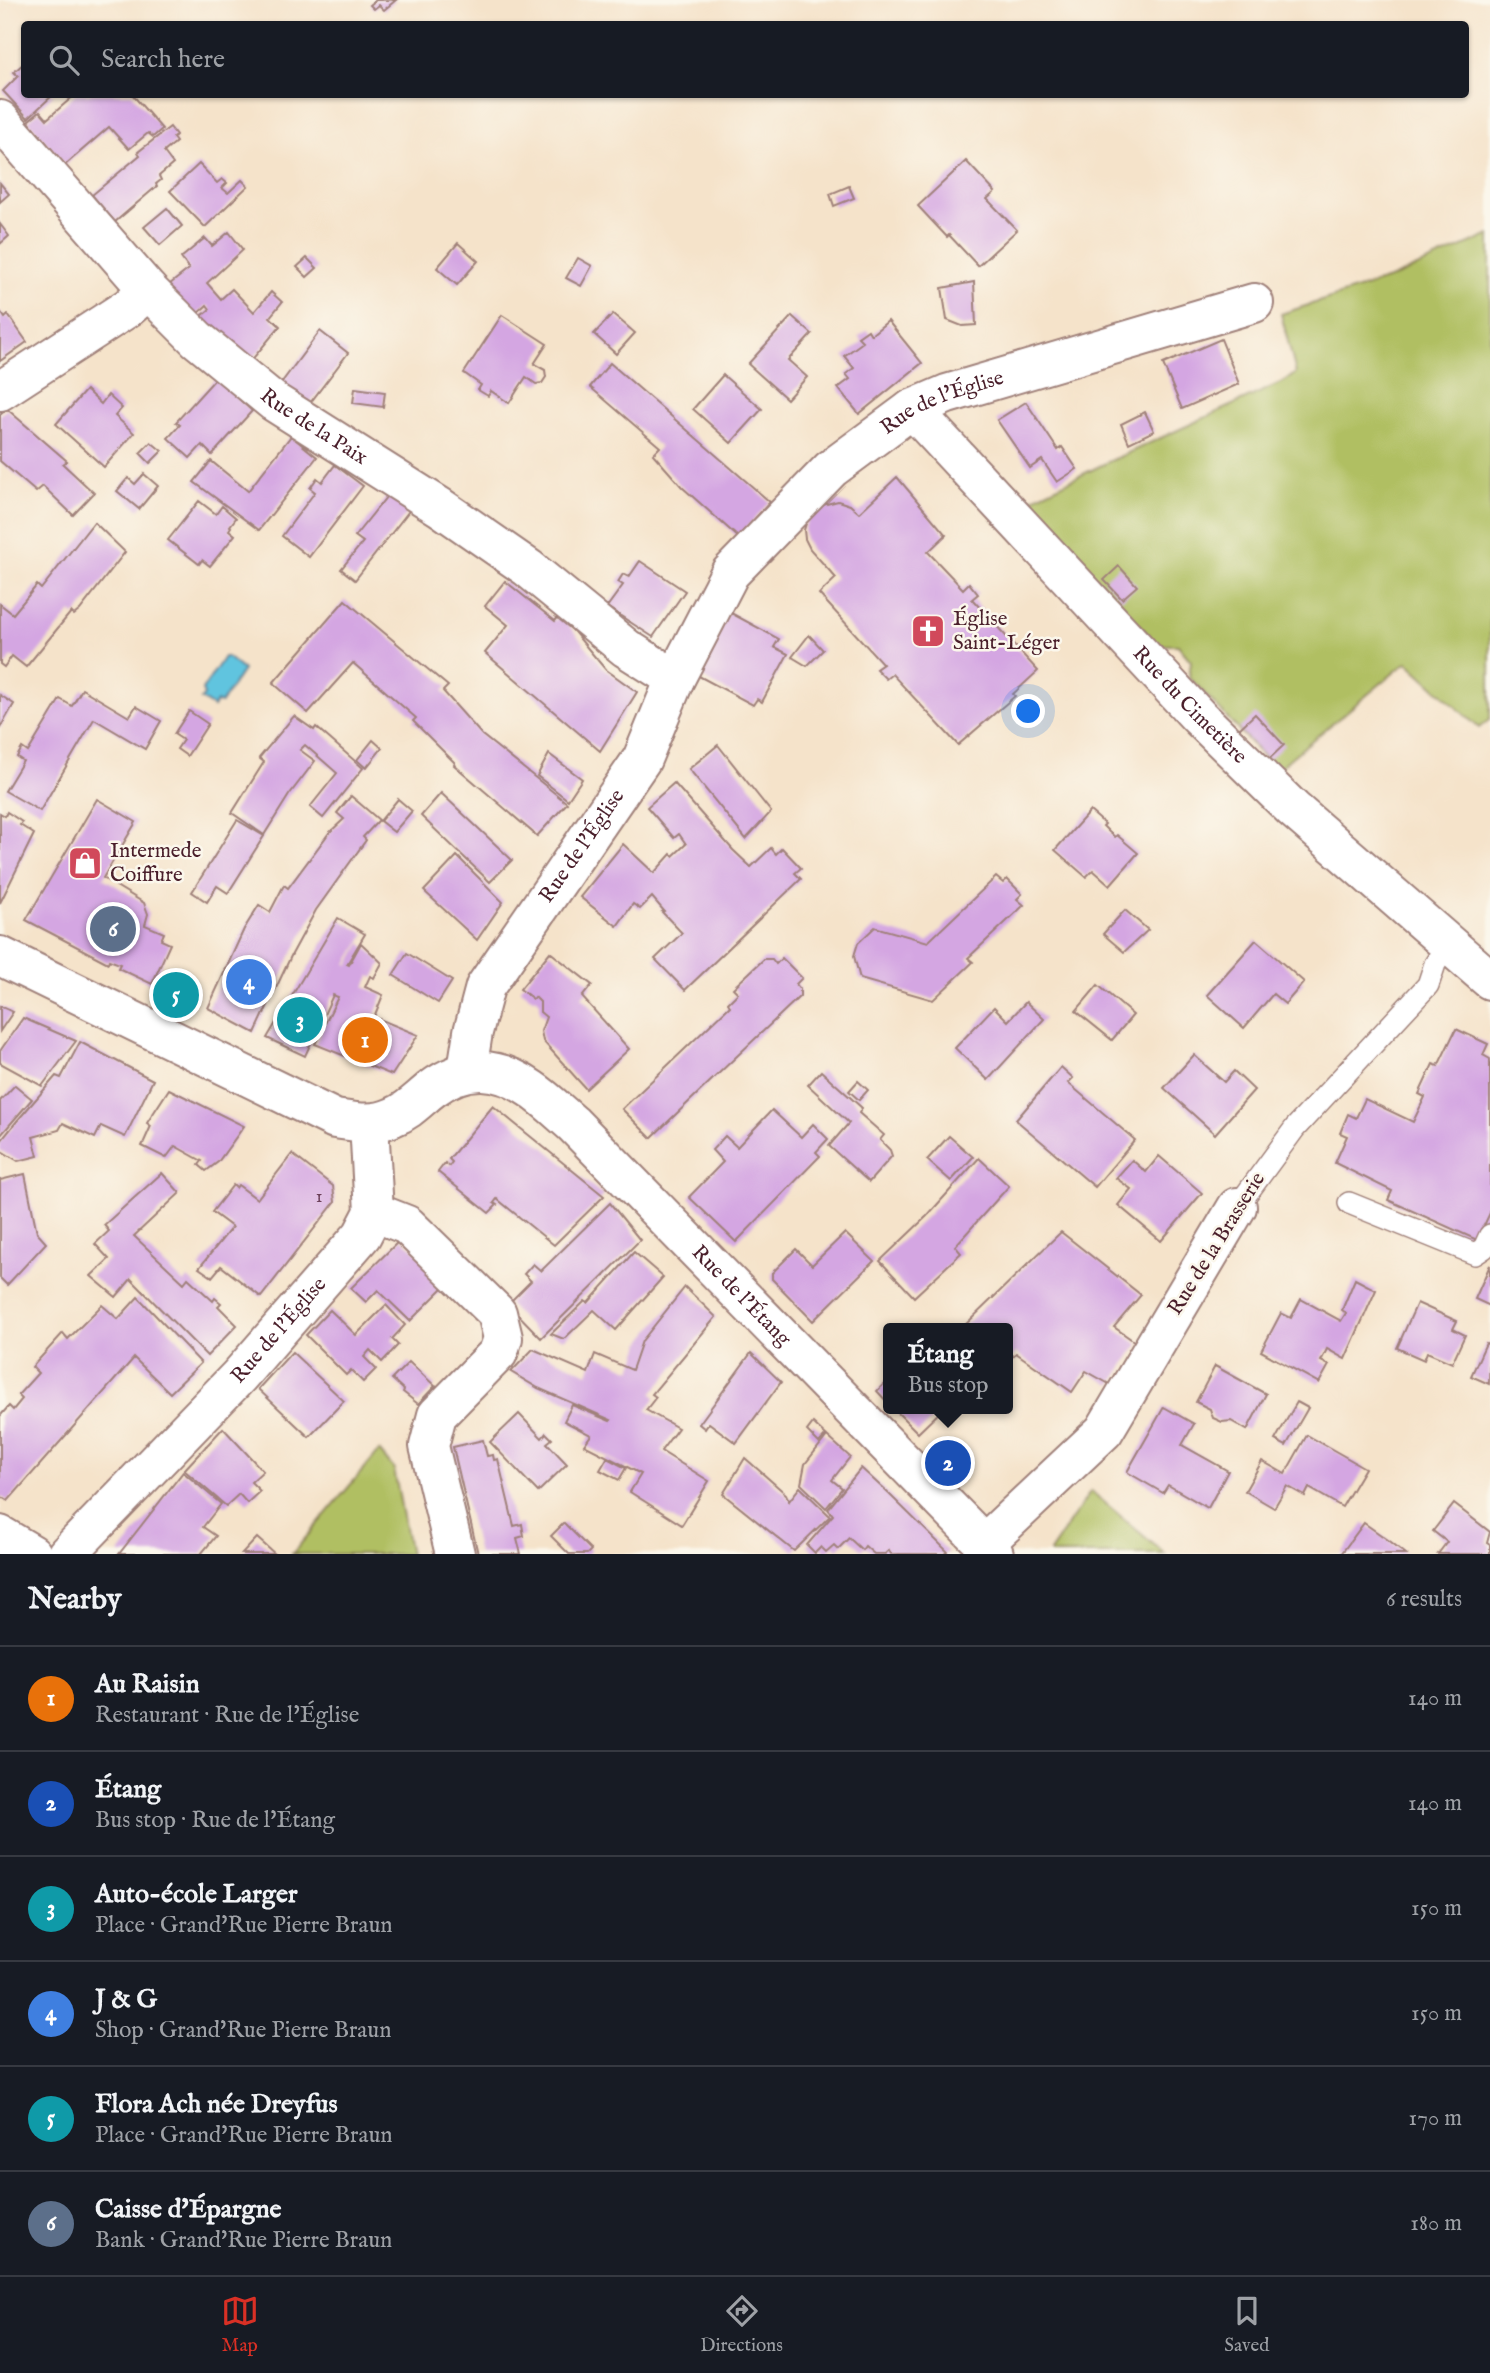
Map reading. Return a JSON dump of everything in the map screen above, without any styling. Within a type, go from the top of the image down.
[{"type":"street","name":"Rue de la Paix","points":[[0,120],[148,290],[197,339],[274,402],[462,522],[528,568],[626,648],[674,679]]},
{"type":"street","points":[[0,391],[129,307],[148,290]]},
{"type":"street","name":"Rue de l'Église","points":[[467,1070],[473,1032],[485,987],[642,759],[674,679],[730,573],[831,469],[912,409],[947,394],[1254,303]]},
{"type":"street","name":"Rue du Cimetière","points":[[912,409],[1199,718],[1293,809],[1490,980]]},
{"type":"street","points":[[0,956],[335,1119],[369,1124],[392,1118],[411,1108],[451,1077],[467,1070]]},
{"type":"street","name":"Rue de l'Étang","points":[[467,1070],[495,1072],[530,1088],[573,1124],[990,1549]]},
{"type":"street","points":[[369,1124],[374,1212],[407,1225],[497,1313],[503,1338],[498,1353],[437,1415],[429,1446],[456,1554]]},
{"type":"street","name":"Rue de la Brasserie","points":[[990,1549],[1104,1431],[1237,1207]]},
{"type":"street","name":"Rue de l'Église","points":[[67,1554],[239,1376],[362,1235],[374,1212]]},
{"type":"street","points":[[0,1535],[32,1554]]},
{"type":"lane","name":"Rue de la Brasserie","points":[[1237,1207],[1295,1128],[1428,985],[1435,964],[1448,943]]},
{"type":"lane","points":[[1349,1203],[1475,1254],[1484,1248],[1490,1235]]},
{"type":"green space","points":[[1490,235],[1490,719],[1479,728],[1407,662],[1276,770],[1189,677],[1191,661],[1178,645],[1158,645],[1025,502],[1285,381],[1296,373],[1281,314],[1392,278]]},
{"type":"green space","points":[[379,1451],[394,1469],[410,1554],[292,1554]]},
{"type":"green space","points":[[1091,1491],[1165,1554],[1052,1554],[1050,1552]]},
{"type":"water","points":[[224,657],[243,670],[221,703],[216,702],[213,707],[201,699],[204,695],[202,690]]},
{"type":"building","points":[[376,0],[396,0],[384,10],[379,5],[374,9],[370,5]]},
{"type":"building","points":[[21,66],[21,98],[50,98],[28,118],[3,91],[18,76],[14,72]]},
{"type":"building","points":[[71,98],[135,98],[162,129],[153,137],[148,133],[129,149],[109,127],[65,165],[28,121],[40,111],[47,119]]},
{"type":"building","points":[[170,127],[176,135],[173,138],[176,142],[164,152],[173,164],[159,176],[161,180],[157,186],[115,222],[92,195],[140,155],[138,152]]},
{"type":"building","points":[[966,161],[995,192],[987,199],[1017,230],[978,266],[918,206]]},
{"type":"building","points":[[199,164],[217,183],[222,179],[227,183],[222,188],[228,193],[242,180],[248,186],[205,227],[170,191]]},
{"type":"building","points":[[0,183],[9,194],[0,202]]},
{"type":"building","points":[[849,186],[854,198],[834,206],[830,194]]},
{"type":"building","points":[[167,208],[182,226],[160,245],[144,227]]},
{"type":"building","points":[[0,224],[9,236],[0,244]]},
{"type":"building","points":[[229,232],[243,250],[207,283],[221,299],[232,289],[254,312],[271,292],[282,302],[270,317],[280,326],[245,368],[195,322],[210,309],[207,305],[194,317],[165,288],[189,269],[181,258],[205,238],[212,246]]},
{"type":"building","points":[[458,243],[478,261],[457,285],[437,268]]},
{"type":"building","points":[[307,258],[317,268],[307,277],[297,267]]},
{"type":"building","points":[[578,258],[592,266],[581,286],[566,278]]},
{"type":"building","points":[[974,282],[976,325],[962,326],[947,320],[942,288]]},
{"type":"building","points":[[0,311],[5,318],[8,315],[27,342],[0,361]]},
{"type":"building","points":[[613,314],[635,333],[616,354],[594,334]]},
{"type":"building","points":[[502,315],[547,344],[534,364],[545,370],[546,377],[542,383],[536,384],[526,377],[509,403],[491,391],[488,396],[478,390],[481,385],[464,373]]},
{"type":"building","points":[[792,316],[812,334],[788,360],[807,377],[787,399],[748,364]]},
{"type":"building","points":[[888,321],[922,363],[859,414],[838,388],[850,379],[846,374],[854,368],[844,356],[863,342],[858,337],[868,330],[871,335]]},
{"type":"building","points":[[320,331],[348,353],[307,407],[279,386]]},
{"type":"building","points":[[1221,339],[1239,384],[1182,409],[1163,364]]},
{"type":"building","points":[[610,363],[770,502],[738,537],[682,487],[653,454],[660,447],[590,387]]},
{"type":"building","points":[[723,375],[762,409],[731,443],[693,409]]},
{"type":"building","points":[[216,378],[252,411],[212,455],[202,445],[190,458],[168,438],[180,425],[176,422]]},
{"type":"building","points":[[355,388],[385,392],[383,407],[353,403]]},
{"type":"building","points":[[86,390],[101,404],[108,395],[122,408],[115,416],[134,433],[104,467],[56,424]]},
{"type":"building","points":[[1026,402],[1058,450],[1062,447],[1077,469],[1057,482],[1042,460],[1030,468],[997,420]]},
{"type":"building","points":[[7,409],[67,461],[63,464],[94,493],[73,515],[43,486],[36,492],[0,461],[0,415]]},
{"type":"building","points":[[1145,412],[1154,431],[1129,443],[1121,424]]},
{"type":"building","points":[[291,436],[317,457],[259,530],[194,482],[211,461],[248,491]]},
{"type":"building","points":[[151,442],[162,451],[150,463],[140,453]]},
{"type":"building","points":[[335,465],[363,486],[309,557],[282,536],[315,492],[310,488],[317,478],[322,482]]},
{"type":"building","points":[[144,474],[158,486],[139,509],[117,491],[128,478],[135,484]]},
{"type":"building","name":"Église Saint-Léger","points":[[897,477],[946,535],[928,552],[963,589],[969,583],[978,594],[972,599],[1038,671],[1013,694],[1015,696],[958,745],[892,674],[886,679],[876,669],[883,664],[819,594],[836,578],[810,549],[805,539],[804,530],[808,517],[819,506],[838,501],[850,505],[859,513]]},
{"type":"building","points":[[391,491],[412,507],[355,580],[341,569],[363,542],[355,536]]},
{"type":"building","points":[[199,501],[216,514],[222,506],[236,518],[229,530],[235,535],[210,566],[202,560],[199,564],[168,540]]},
{"type":"building","points":[[94,522],[125,552],[80,610],[74,615],[71,612],[26,667],[12,656],[4,667],[0,664],[0,604],[13,614],[37,585],[41,589]]},
{"type":"building","points":[[640,561],[685,591],[653,637],[607,607],[623,585],[618,582],[623,574],[629,577]]},
{"type":"building","points":[[1119,566],[1137,586],[1122,599],[1104,580]]},
{"type":"building","points":[[505,581],[555,621],[560,615],[605,669],[637,692],[600,751],[485,653],[508,625],[485,606]]},
{"type":"building","points":[[345,600],[448,686],[443,691],[482,735],[567,803],[537,836],[454,765],[413,721],[416,718],[353,663],[308,713],[273,683]]},
{"type":"building","points":[[729,612],[779,639],[774,647],[788,654],[762,702],[757,699],[753,705],[695,674]]},
{"type":"building","points":[[809,635],[823,650],[807,666],[792,657]]},
{"type":"building","points":[[82,689],[129,717],[136,706],[161,721],[145,749],[94,719],[40,811],[5,791],[23,761],[17,757],[22,748],[28,752],[60,699],[72,706]]},
{"type":"building","points":[[0,695],[14,704],[0,728]]},
{"type":"building","points":[[189,711],[208,724],[187,756],[177,749],[183,740],[174,734]]},
{"type":"building","points":[[1255,714],[1284,745],[1268,760],[1239,729]]},
{"type":"building","points":[[294,716],[314,730],[316,727],[363,768],[323,818],[310,807],[337,773],[305,745],[300,750],[315,761],[289,795],[264,835],[232,813],[264,762],[259,758]]},
{"type":"building","points":[[373,740],[382,748],[366,768],[357,760]]},
{"type":"building","points":[[718,745],[771,812],[746,839],[689,769]]},
{"type":"building","points":[[549,754],[582,779],[568,800],[537,776]]},
{"type":"building","points":[[674,783],[751,867],[771,848],[776,854],[782,848],[801,868],[795,873],[801,879],[685,990],[655,959],[682,933],[652,897],[640,909],[633,904],[617,926],[580,897],[623,844],[654,873],[671,854],[673,856],[686,844],[679,834],[674,838],[647,807]]},
{"type":"building","points":[[441,793],[512,860],[490,882],[421,816]]},
{"type":"building","points":[[351,796],[379,820],[363,837],[366,840],[316,910],[255,1033],[208,1008],[244,929],[259,905],[270,912],[284,885],[288,888],[329,833],[344,819],[337,813]]},
{"type":"building","points":[[97,799],[136,822],[103,878],[144,903],[148,914],[145,925],[164,933],[161,940],[170,944],[152,984],[118,968],[120,964],[109,960],[108,963],[26,920]]},
{"type":"building","points":[[398,799],[412,811],[394,832],[380,821]]},
{"type":"building","points":[[1090,811],[1105,824],[1103,826],[1109,832],[1115,837],[1117,835],[1138,853],[1110,885],[1093,870],[1086,877],[1055,850]]},
{"type":"building","points":[[7,812],[34,834],[0,903],[0,813],[5,816]]},
{"type":"building","points":[[237,820],[264,836],[228,893],[217,886],[207,902],[192,892]]},
{"type":"building","points":[[457,856],[503,902],[477,940],[424,891]]},
{"type":"building","points":[[996,877],[1003,883],[1007,879],[1022,894],[1017,899],[1024,905],[968,958],[973,962],[933,1000],[860,979],[854,956],[858,943],[875,927],[928,942]]},
{"type":"building","points":[[1125,910],[1148,930],[1124,952],[1103,934]]},
{"type":"building","points":[[338,918],[365,934],[347,964],[349,965],[361,943],[382,963],[374,978],[370,976],[365,987],[383,995],[374,1017],[418,1035],[392,1075],[315,1044],[338,997],[333,995],[305,1056],[267,1038]]},
{"type":"building","points":[[1256,940],[1304,982],[1285,1004],[1273,994],[1244,1028],[1207,995]]},
{"type":"building","points":[[550,952],[592,985],[582,997],[629,1049],[586,1089],[543,1041],[541,1031],[546,1017],[540,1012],[540,1002],[520,989]]},
{"type":"building","points":[[407,953],[452,981],[438,1003],[393,975]]},
{"type":"building","points":[[782,958],[802,978],[796,984],[800,989],[800,996],[651,1138],[622,1109],[730,1006],[728,1003],[738,993],[733,988],[764,959],[772,959],[776,964]]},
{"type":"building","points":[[1098,985],[1133,1015],[1112,1040],[1076,1011]]},
{"type":"building","points":[[1026,1002],[1044,1019],[988,1080],[955,1048],[994,1007],[1008,1021]]},
{"type":"building","points":[[0,1006],[13,1012],[0,1031]]},
{"type":"building","points":[[23,1018],[76,1041],[42,1086],[0,1063],[0,1051]]},
{"type":"building","points":[[1456,1029],[1488,1044],[1483,1055],[1490,1059],[1490,1213],[1477,1240],[1388,1200],[1392,1191],[1335,1163],[1347,1136],[1340,1133],[1348,1114],[1356,1118],[1365,1099],[1413,1122],[1425,1097],[1419,1094],[1433,1064],[1438,1066]]},
{"type":"building","points":[[80,1042],[153,1080],[125,1137],[101,1126],[95,1138],[63,1123],[59,1130],[33,1137],[38,1156],[18,1161],[0,1150],[0,1142],[17,1121],[56,1076],[61,1078]]},
{"type":"building","points":[[1194,1055],[1224,1082],[1234,1071],[1254,1090],[1215,1134],[1164,1088]]},
{"type":"building","points":[[1061,1067],[1073,1078],[1068,1083],[1135,1140],[1095,1187],[1016,1120]]},
{"type":"building","points":[[821,1071],[862,1108],[859,1113],[884,1135],[880,1140],[892,1156],[869,1182],[829,1146],[849,1123],[808,1085]]},
{"type":"building","points":[[858,1081],[868,1090],[859,1100],[849,1091]]},
{"type":"building","points":[[15,1085],[32,1099],[0,1136],[0,1101]]},
{"type":"building","points":[[169,1089],[244,1126],[218,1162],[206,1171],[199,1165],[202,1161],[175,1146],[166,1158],[142,1146],[151,1126],[147,1123]]},
{"type":"building","points":[[493,1106],[604,1196],[554,1245],[497,1199],[494,1203],[497,1205],[489,1213],[438,1172],[445,1163],[449,1166],[452,1162],[449,1159]]},
{"type":"building","points":[[772,1110],[801,1137],[813,1124],[828,1139],[816,1152],[820,1156],[736,1242],[689,1197],[723,1162],[712,1150],[725,1136],[737,1147]]},
{"type":"building","points":[[949,1136],[973,1157],[951,1181],[927,1160]]},
{"type":"building","points":[[292,1154],[333,1186],[335,1202],[261,1297],[221,1266],[212,1277],[199,1268],[232,1227],[212,1212],[233,1185],[236,1188],[238,1185],[257,1199]]},
{"type":"building","points":[[1159,1156],[1202,1193],[1161,1241],[1118,1205],[1131,1189],[1116,1178],[1132,1160],[1146,1172]]},
{"type":"building","points":[[979,1158],[1009,1186],[955,1246],[961,1253],[914,1297],[880,1261],[927,1216]]},
{"type":"building","points":[[162,1173],[180,1193],[134,1236],[184,1283],[188,1278],[213,1301],[215,1298],[221,1303],[218,1306],[237,1325],[207,1356],[131,1279],[116,1297],[91,1276],[109,1259],[95,1244],[109,1231],[104,1225]]},
{"type":"building","points":[[25,1174],[37,1233],[46,1243],[7,1285],[0,1278],[0,1180]]},
{"type":"building","points":[[610,1203],[640,1240],[541,1338],[508,1304],[531,1281],[524,1274],[533,1264],[541,1271]]},
{"type":"building","points":[[1061,1232],[1141,1295],[1114,1327],[1138,1344],[1111,1385],[1086,1371],[1072,1392],[1016,1353],[1013,1356],[1013,1323],[967,1323]]},
{"type":"building","points":[[845,1233],[874,1261],[813,1321],[772,1279],[772,1273],[796,1249],[812,1265]]},
{"type":"building","points":[[402,1238],[448,1283],[410,1321],[378,1290],[366,1302],[351,1288]]},
{"type":"building","points":[[634,1252],[663,1277],[616,1330],[594,1310],[564,1339],[551,1334],[585,1301],[588,1303]]},
{"type":"building","points":[[1490,1265],[1490,1306],[1475,1299]]},
{"type":"building","points":[[1355,1279],[1376,1290],[1345,1359],[1327,1349],[1321,1361],[1329,1365],[1319,1383],[1261,1351],[1281,1313],[1291,1318],[1301,1299],[1341,1321],[1346,1313],[1342,1310]]},
{"type":"building","points":[[685,1287],[716,1317],[652,1394],[656,1397],[646,1410],[678,1428],[661,1451],[709,1481],[682,1525],[630,1492],[641,1474],[584,1445],[591,1435],[564,1421],[572,1405],[611,1420],[538,1388],[511,1372],[533,1349],[588,1373],[595,1354],[632,1370],[642,1341]]},
{"type":"building","points":[[138,1297],[201,1363],[170,1393],[134,1358],[8,1501],[0,1496],[0,1416],[9,1406],[13,1410],[22,1399],[18,1395],[38,1373],[32,1367],[63,1333],[68,1339],[102,1305],[118,1319]]},
{"type":"building","points":[[1417,1303],[1457,1321],[1453,1329],[1465,1335],[1452,1363],[1427,1352],[1424,1360],[1397,1348]]},
{"type":"building","points":[[386,1305],[405,1325],[392,1339],[398,1345],[382,1362],[370,1350],[364,1357],[376,1369],[363,1382],[351,1370],[346,1375],[306,1335],[330,1310],[356,1335]]},
{"type":"building","points":[[1486,1343],[1490,1345],[1489,1384],[1471,1376]]},
{"type":"building","points":[[292,1352],[344,1401],[309,1437],[258,1389]]},
{"type":"building","points":[[751,1353],[781,1382],[736,1443],[709,1423],[705,1429],[699,1424]]},
{"type":"building","points":[[409,1362],[435,1386],[418,1404],[392,1379]]},
{"type":"building","points":[[1215,1366],[1266,1394],[1247,1430],[1231,1421],[1222,1422],[1213,1418],[1210,1409],[1196,1402]]},
{"type":"building","points":[[883,1385],[883,1398],[877,1391]]},
{"type":"building","points":[[1297,1402],[1308,1408],[1286,1446],[1275,1440]]},
{"type":"building","points":[[1164,1407],[1194,1424],[1182,1445],[1228,1471],[1208,1508],[1168,1485],[1163,1493],[1127,1472]]},
{"type":"building","points":[[519,1414],[542,1438],[546,1433],[552,1439],[547,1443],[567,1464],[538,1492],[490,1442]]},
{"type":"building","points":[[899,1414],[938,1414],[918,1433]]},
{"type":"building","points":[[813,1423],[826,1435],[819,1443],[807,1431]]},
{"type":"building","points":[[223,1428],[263,1471],[251,1482],[260,1491],[247,1503],[239,1494],[226,1506],[184,1470]]},
{"type":"building","points":[[1307,1435],[1365,1468],[1342,1507],[1309,1488],[1305,1496],[1287,1486],[1274,1508],[1245,1491],[1262,1461],[1285,1474]]},
{"type":"building","points":[[827,1436],[850,1457],[832,1480],[842,1488],[826,1508],[801,1484],[805,1464]]},
{"type":"building","points":[[483,1440],[487,1456],[493,1455],[494,1460],[498,1459],[514,1526],[522,1524],[524,1536],[517,1538],[521,1554],[478,1554],[453,1447]]},
{"type":"building","points":[[607,1458],[626,1468],[619,1480],[600,1470]]},
{"type":"building","points":[[745,1458],[786,1494],[789,1501],[800,1487],[830,1516],[794,1551],[723,1494]]},
{"type":"building","points":[[861,1468],[948,1552],[891,1554],[889,1550],[885,1554],[874,1554],[865,1546],[862,1550],[849,1538],[838,1549],[834,1545],[826,1552],[821,1547],[815,1553],[807,1545],[833,1515],[828,1509]]},
{"type":"building","points":[[183,1472],[221,1504],[203,1527],[216,1536],[201,1554],[119,1554]]},
{"type":"building","points":[[1454,1504],[1490,1532],[1487,1543],[1490,1545],[1490,1554],[1438,1554],[1447,1542],[1433,1531]]},
{"type":"building","points":[[564,1523],[591,1550],[587,1554],[569,1554],[551,1536]]},
{"type":"building","points":[[1364,1523],[1391,1542],[1406,1554],[1341,1554]]},
{"type":"building","points":[[257,1538],[275,1554],[242,1554]]},
{"type":"place","name":"Église Saint-Léger","points":[[928,631]]},
{"type":"place","name":"Intermede Coiffure","points":[[85,863]]},
{"type":"place","name":"Caisse d'Épargne","points":[[113,929]]},
{"type":"place","name":"J & G","points":[[249,982]]},
{"type":"place","name":"Flora Ach née Dreyfus","points":[[176,995]]},
{"type":"place","name":"Auto-école Larger","points":[[300,1020]]},
{"type":"place","name":"Au Raisin","points":[[365,1040]]},
{"type":"place","name":"Étang","points":[[948,1463]]}]
